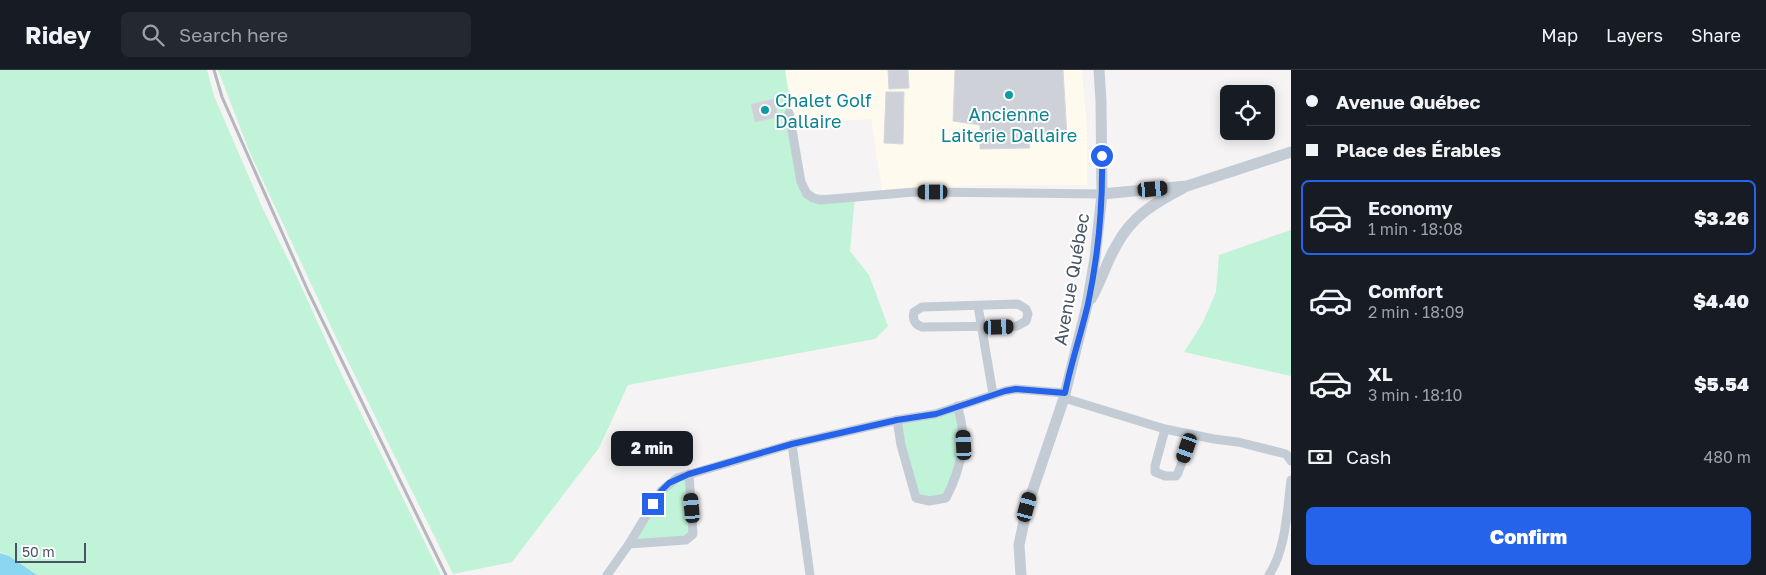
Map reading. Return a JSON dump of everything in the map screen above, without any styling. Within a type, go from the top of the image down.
[{"type":"street","name":"Avenue Québec","points":[[1021,575],[1019,545],[1027,507],[1064,396],[1088,305],[1102,194],[1099,70]]},
{"type":"street","points":[[789,113],[801,182],[804,190],[812,198],[831,200],[914,192],[1102,194],[1187,186]]},
{"type":"street","points":[[1088,305],[1116,245],[1129,225],[1145,210],[1187,186],[1291,152]]},
{"type":"street","points":[[1018,304],[1024,306],[1028,314],[1026,321],[1021,325],[981,327],[922,327],[916,324],[913,318],[914,312],[922,307],[978,306],[1018,304]]},
{"type":"street","points":[[978,306],[993,394]]},
{"type":"street","points":[[607,575],[630,544],[661,491],[677,478],[792,444],[897,420],[936,414],[993,394],[1016,389],[1064,396],[1165,428],[1192,435],[1238,442],[1286,454],[1291,461]]},
{"type":"street","points":[[897,420],[901,445],[916,498],[929,502],[946,498],[956,479],[964,445],[962,420],[956,406]]},
{"type":"street","points":[[1165,428],[1155,466],[1155,472],[1165,476],[1176,476],[1178,474],[1192,435]]},
{"type":"street","points":[[792,444],[810,575]]},
{"type":"street","points":[[630,544],[686,540],[693,534],[689,474]]},
{"type":"street","points":[[1269,575],[1281,544],[1291,480]]},
{"type":"shaded area","points":[[785,70],[1082,70],[1087,129],[1087,185],[984,185],[882,190],[871,119],[794,124]]},
{"type":"green space","points":[[0,70],[207,70],[214,96],[262,207],[296,275],[339,369],[441,575],[37,575],[0,552]]},
{"type":"green space","points":[[218,70],[785,70],[802,173],[808,188],[816,194],[855,197],[850,251],[869,275],[888,326],[875,339],[628,385],[599,448],[512,562],[453,574],[333,331],[250,153]]},
{"type":"green space","points":[[1291,230],[1291,376],[1184,352],[1203,322],[1216,292],[1219,255]]},
{"type":"green space","points":[[957,406],[964,445],[946,498],[916,498],[897,420]]},
{"type":"green space","points":[[689,474],[693,524],[686,540],[629,544],[661,491]]},
{"type":"water","points":[[0,553],[9,556],[37,575],[0,575]]},
{"type":"building","points":[[888,70],[908,70],[909,88],[889,89]]},
{"type":"building","name":"Ancienne Laiterie Dallaire","points":[[955,70],[1063,70],[1067,136],[1027,134],[1030,148],[980,149],[980,125],[953,121]]},
{"type":"building","points":[[886,92],[904,92],[903,144],[884,143]]},
{"type":"building","name":"Chalet Golf Dallaire","points":[[774,99],[778,117],[755,122],[751,104]]},
{"type":"railway","points":[[214,70],[222,97],[308,291],[446,575]]},
{"type":"place","name":"Ancienne Laiterie Dallaire","points":[[1009,95]]},
{"type":"place","name":"Chalet Golf Dallaire","points":[[765,110]]},
{"type":"route","points":[[653,504],[661,491],[677,478],[792,444],[897,420],[936,414],[1005,391],[1016,389],[1065,393],[1088,305],[1102,206],[1102,156]]}]
